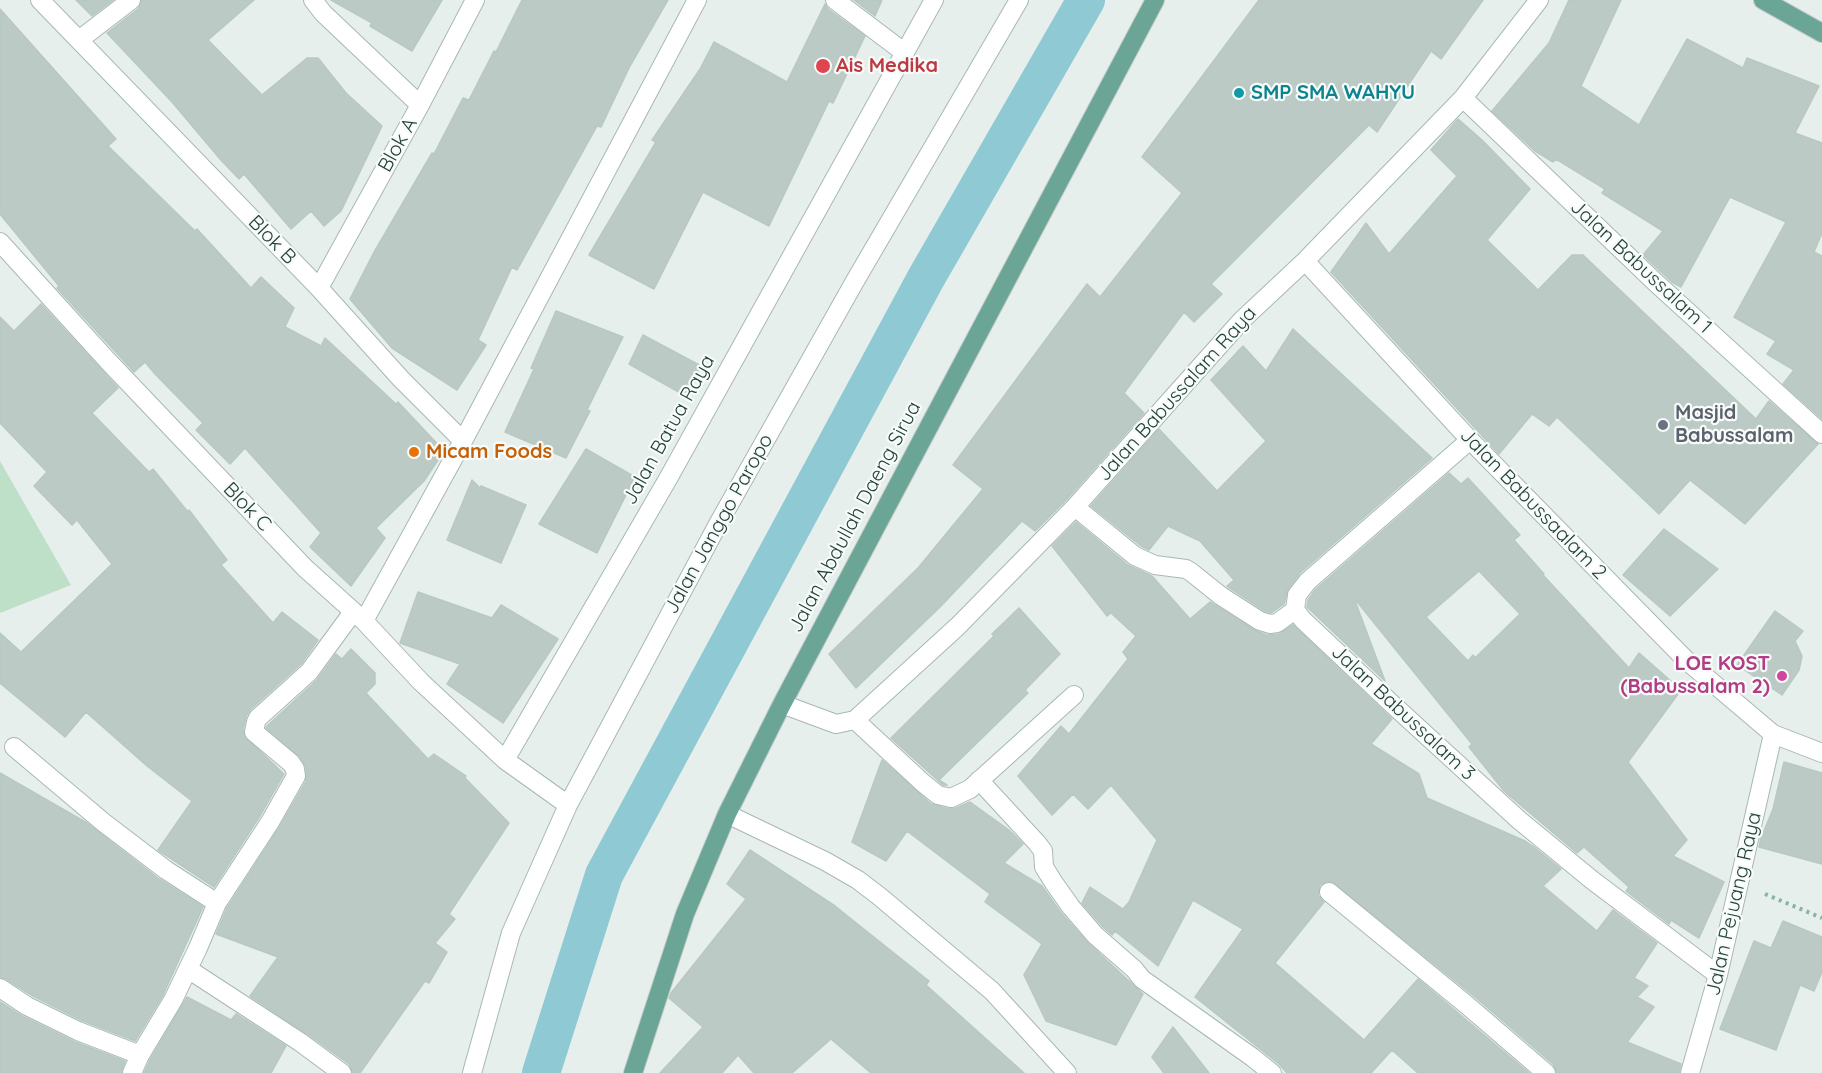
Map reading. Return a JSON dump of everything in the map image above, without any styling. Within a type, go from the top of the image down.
[{"type":"main road","name":"Jalan Abdullah Daeng Sirua","points":[[633,1073],[685,914],[727,814],[782,704],[1155,0]]},
{"type":"main road","points":[[1763,0],[1822,33]]},
{"type":"street","name":"Blok B","points":[[40,0],[319,288],[400,379],[463,441]]},
{"type":"street","points":[[79,40],[131,0]]},
{"type":"street","points":[[313,0],[323,13],[420,105]]},
{"type":"street","name":"Blok A","points":[[319,288],[475,0]]},
{"type":"street","points":[[132,1073],[140,1055],[173,1000],[217,903],[270,822],[296,776],[291,763],[254,732],[258,718],[309,672],[359,617],[463,441],[698,0]]},
{"type":"street","points":[[835,0],[905,53]]},
{"type":"street","name":"Jalan Batua Raya","points":[[506,760],[669,477],[934,0]]},
{"type":"street","name":"Jalan Janggo Paropo","points":[[472,1073],[511,933],[568,805],[728,505],[855,280],[1019,0]]},
{"type":"street","name":"Jalan Babussalam Raya","points":[[855,720],[958,626],[1075,507],[1242,320],[1305,261],[1463,98],[1539,0]]},
{"type":"street","name":"Jalan Babussalam 1","points":[[1463,98],[1655,282],[1822,434]]},
{"type":"street","name":"Blok C","points":[[0,242],[107,360],[305,568],[359,617],[421,681],[506,760]]},
{"type":"street","name":"Jalan Babussaalam 2","points":[[1305,261],[1470,440],[1687,661],[1773,734],[1822,753]]},
{"type":"street","points":[[1075,507],[1135,556],[1155,565],[1186,569],[1221,596],[1260,621],[1270,624],[1277,623],[1295,610],[1297,595],[1308,580],[1470,440]]},
{"type":"street","name":"Jalan Babussalam 3","points":[[1295,610],[1391,703],[1519,820],[1592,880],[1718,975]]},
{"type":"street","points":[[782,704],[836,724],[855,720],[938,795],[951,798],[957,797],[980,780],[1074,695]]},
{"type":"street","name":"Jalan Pejuang Raya","points":[[1690,1073],[1718,975],[1773,734]]},
{"type":"street","points":[[14,747],[103,822],[166,870],[217,903]]},
{"type":"street","points":[[506,760],[568,805]]},
{"type":"street","points":[[980,780],[1037,843],[1042,851],[1044,867],[1049,875],[1071,907],[1095,935],[1134,969],[1142,979],[1272,1073]]},
{"type":"street","points":[[727,814],[825,861],[858,880],[992,991],[1067,1073]]},
{"type":"street","points":[[1329,892],[1546,1073]]},
{"type":"street","points":[[188,969],[300,1042],[342,1073]]},
{"type":"street","points":[[0,988],[27,1006],[78,1031],[140,1055]]},
{"type":"path","points":[[1740,884],[1822,918]]},
{"type":"green space","points":[[0,461],[71,585],[0,613]]},
{"type":"building","points":[[76,0],[113,0],[92,16]]},
{"type":"building","points":[[142,0],[254,0],[208,40],[262,95],[307,58],[318,58],[346,93],[382,126],[341,211],[324,226],[311,211],[291,229],[244,174],[239,179],[220,159],[172,102],[107,33],[138,9]]},
{"type":"building","points":[[331,0],[442,0],[412,51],[370,26],[372,23]]},
{"type":"building","points":[[522,0],[668,0],[629,68],[601,127],[597,126],[517,270],[512,267],[478,340],[486,345],[457,390],[392,348],[350,299],[373,254],[432,153],[434,154],[463,98],[469,100]]},
{"type":"building","points":[[854,0],[882,0],[875,16]]},
{"type":"building","points":[[1259,0],[1483,0],[1441,59],[1431,51],[1377,132],[1369,125],[1211,284],[1222,294],[1194,322],[1184,312],[1124,393],[1144,413],[1067,499],[1035,531],[1022,521],[940,607],[856,688],[829,654],[918,568],[983,489],[953,465],[1087,284],[1100,297],[1182,193],[1142,157]]},
{"type":"building","points":[[1569,0],[1621,0],[1581,86],[1639,125],[1687,39],[1743,68],[1747,58],[1819,86],[1795,133],[1822,143],[1822,233],[1814,252],[1822,256],[1822,419],[1783,384],[1794,370],[1767,354],[1776,341],[1734,317],[1786,222],[1730,197],[1681,287],[1672,282],[1643,255],[1663,231],[1602,193],[1605,189],[1556,159],[1553,162],[1535,151],[1492,111],[1549,43]]},
{"type":"building","points":[[825,4],[828,9],[865,36],[833,103],[829,101],[769,226],[703,192],[654,289],[589,255],[656,142],[652,140],[700,69],[714,42],[787,82]]},
{"type":"building","points":[[0,9],[116,139],[108,146],[195,231],[197,229],[251,288],[261,277],[294,308],[285,327],[321,346],[325,338],[396,404],[398,402],[444,451],[424,481],[376,528],[385,538],[351,586],[310,547],[321,533],[245,448],[230,464],[196,430],[203,423],[145,362],[134,372],[57,288],[59,286],[0,214]]},
{"type":"building","points":[[1458,119],[1530,189],[1487,240],[1538,290],[1572,255],[1583,255],[1756,419],[1769,401],[1818,444],[1745,524],[1690,480],[1659,514],[1557,417],[1549,426],[1532,414],[1499,454],[1331,272],[1366,223],[1389,254],[1457,176],[1431,150]]},
{"type":"building","points":[[41,304],[118,388],[92,413],[149,472],[153,469],[188,512],[189,510],[227,560],[221,565],[273,623],[282,612],[318,640],[301,664],[250,710],[246,717],[244,736],[284,774],[214,887],[158,850],[192,801],[147,766],[86,712],[65,737],[0,683],[0,633],[21,652],[112,564],[77,520],[72,525],[34,486],[47,472],[0,423],[0,317],[14,331]]},
{"type":"building","points":[[556,311],[623,337],[566,458],[505,432],[534,369],[531,368]]},
{"type":"building","points":[[1293,329],[1432,458],[1300,573],[1288,589],[1284,604],[1271,613],[1227,586],[1234,580],[1200,541],[1168,526],[1149,550],[1091,506],[1159,429],[1217,491],[1266,441],[1211,380],[1243,346],[1266,371]]},
{"type":"building","points":[[643,335],[701,366],[684,395],[629,364]]},
{"type":"building","points":[[586,449],[635,477],[597,553],[539,524]]},
{"type":"building","points":[[1449,473],[1461,484],[1468,478],[1520,535],[1514,540],[1543,575],[1629,668],[1639,653],[1681,690],[1628,762],[1687,840],[1673,856],[1724,882],[1699,938],[1671,920],[1669,924],[1626,891],[1629,887],[1584,847],[1577,853],[1504,791],[1469,747],[1472,744],[1354,598],[1385,681],[1307,607],[1308,600],[1316,589]],"holes":[[[1479,571],[1520,614],[1475,658],[1473,655],[1468,661],[1426,617]]]},
{"type":"building","points":[[472,480],[480,488],[481,486],[526,505],[501,563],[447,540]]},
{"type":"building","points":[[1076,522],[1128,565],[1152,576],[1190,619],[1210,602],[1254,630],[1267,635],[1279,634],[1293,625],[1392,719],[1371,744],[1419,774],[1427,798],[1534,847],[1561,869],[1543,886],[1597,931],[1613,910],[1657,943],[1634,978],[1648,986],[1637,997],[1654,1007],[1627,1042],[1681,1064],[1679,1073],[1557,1073],[1553,1064],[1475,997],[1331,881],[1320,885],[1318,895],[1324,902],[1275,963],[1364,1040],[1418,979],[1529,1073],[1418,1073],[1392,1050],[1371,1073],[1287,1073],[1279,1064],[1195,997],[1243,929],[1193,900],[1158,966],[1115,931],[1112,935],[1103,927],[1082,903],[1090,887],[1123,909],[1129,902],[1157,840],[1111,785],[1088,809],[1073,794],[1052,815],[1018,776],[1061,726],[1069,734],[1128,659],[1123,652],[1136,636],[1111,613],[1107,616],[1052,546]]},
{"type":"building","points":[[1664,529],[1718,569],[1670,616],[1623,575]]},
{"type":"building","points":[[418,592],[492,618],[501,605],[558,639],[503,723],[447,684],[460,664],[400,643]]},
{"type":"building","points":[[1019,608],[1060,654],[1025,690],[1028,693],[939,780],[947,785],[943,785],[891,738],[994,636],[992,634]]},
{"type":"building","points":[[1775,611],[1803,631],[1795,641],[1802,656],[1799,670],[1782,695],[1737,665]]},
{"type":"building","points":[[351,649],[375,673],[375,684],[366,693],[428,759],[434,754],[466,776],[465,778],[509,823],[449,914],[455,919],[435,943],[447,952],[429,983],[425,981],[360,1073],[353,1073],[349,1064],[250,996],[278,957],[216,934],[227,908],[279,828],[306,781],[306,767],[300,757],[266,728],[317,680],[336,654],[342,659]]},
{"type":"building","points":[[882,760],[931,804],[949,809],[970,802],[1009,830],[1023,844],[1004,863],[1042,886],[1062,914],[1087,942],[1143,994],[1116,1045],[1046,1021],[1024,975],[1042,944],[985,902],[990,894],[907,831],[886,861],[852,842]]},
{"type":"building","points":[[1784,762],[1822,773],[1822,864],[1759,847],[1773,809]]},
{"type":"building","points":[[0,773],[87,823],[159,879],[203,907],[163,995],[135,1041],[83,1021],[0,977]]},
{"type":"building","points":[[750,850],[835,906],[929,981],[926,985],[1024,1073],[871,1073],[831,1039],[792,1073],[754,1073],[738,1055],[722,1073],[660,1073],[703,1027],[669,998],[746,899],[727,884]]},
{"type":"building","points":[[1783,921],[1822,937],[1822,972],[1814,991],[1800,985],[1776,1050],[1720,1029],[1754,941],[1771,948]]},
{"type":"building","points":[[187,997],[231,1020],[236,1014],[286,1046],[271,1073],[144,1073]]},
{"type":"building","points":[[0,1002],[22,1016],[73,1041],[125,1061],[121,1073],[0,1073]]},
{"type":"building","points":[[1173,1027],[1209,1073],[1164,1073],[1152,1057]]},
{"type":"waterway","points":[[541,1073],[604,875],[926,278],[1086,0]]},
{"type":"place","name":"Ais Medika","points":[[823,66]]},
{"type":"place","name":"SMP SMA WAHYU","points":[[1239,93]]},
{"type":"place","name":"Masjid Babussalam","points":[[1663,425]]},
{"type":"place","name":"Micam Foods","points":[[414,452]]},
{"type":"place","name":"LOE KOST (Babussalam 2)","points":[[1782,676]]}]
